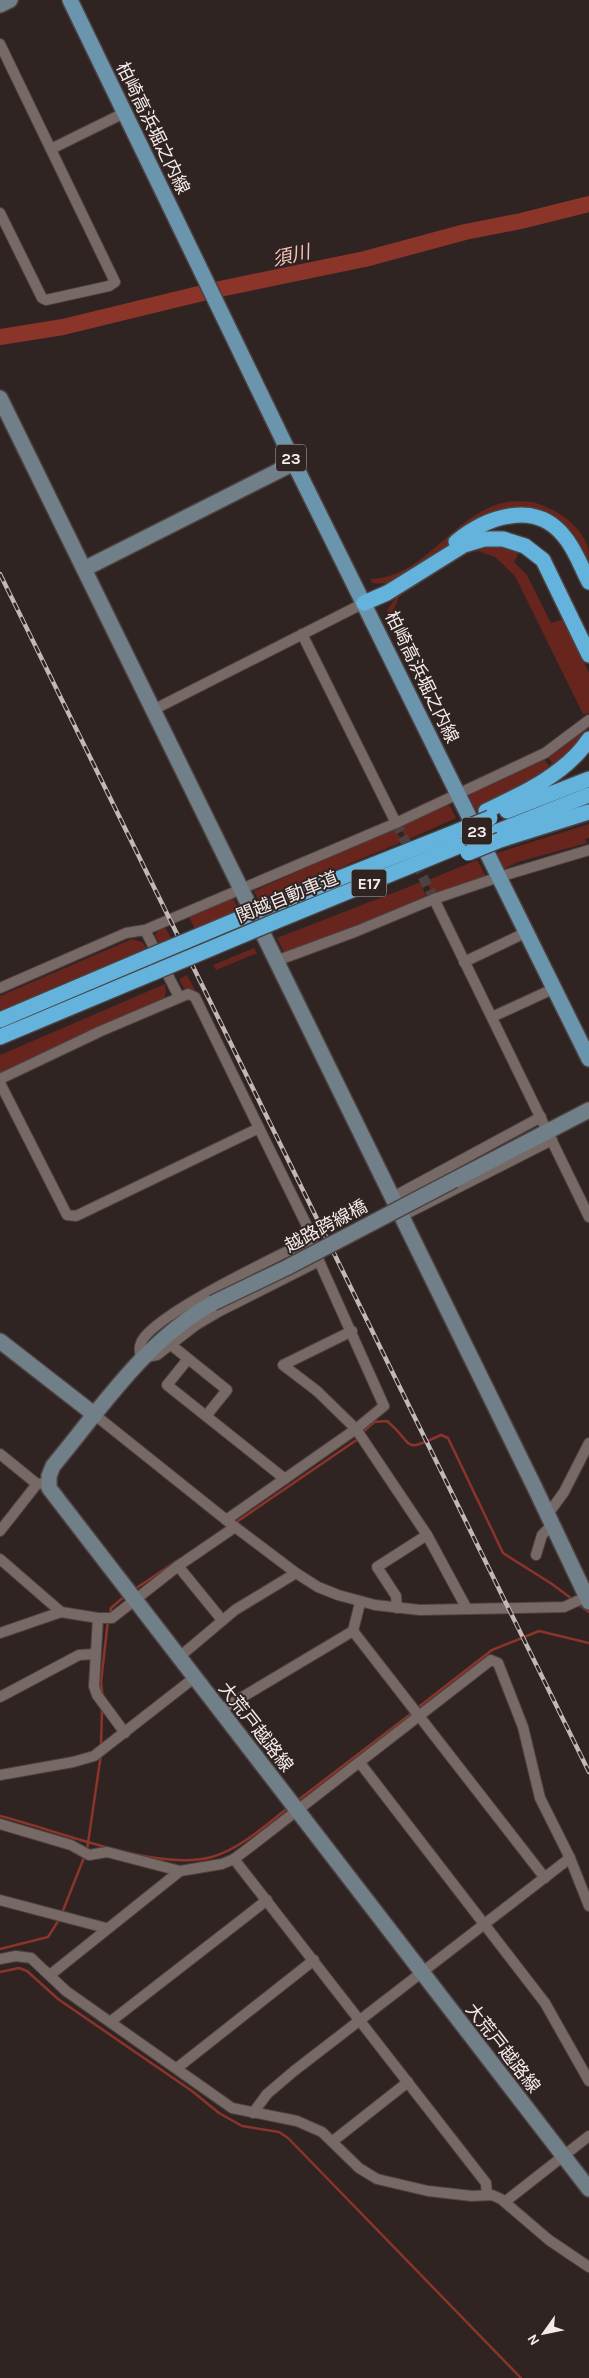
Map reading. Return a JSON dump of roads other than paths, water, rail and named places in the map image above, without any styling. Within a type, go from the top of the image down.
[{"type":"highway","points":[[415,577],[460,539],[501,517],[518,515],[542,520],[562,534],[589,582]]},
{"type":"highway","points":[[364,603],[387,593],[473,542],[484,539],[503,539],[525,546],[537,553],[549,570],[589,655]]},
{"type":"highway","points":[[461,838],[488,814],[554,773],[572,759],[589,740]]},
{"type":"highway","points":[[488,814],[589,779]]},
{"type":"highway","name":"関越自動車道","points":[[0,1020],[324,884],[461,838],[498,836],[589,795]]},
{"type":"highway","points":[[498,836],[589,812]]},
{"type":"highway","name":"関越自動車道","points":[[0,1037],[308,908],[461,838]]},
{"type":"main road","points":[[0,5],[10,0]]},
{"type":"main road","name":"柏崎高浜堀之内線","points":[[70,0],[222,310],[294,463],[589,1059]]},
{"type":"main road","points":[[0,398],[393,1197],[588,1599]]},
{"type":"main road","points":[[84,569],[294,463]]},
{"type":"main road","name":"越路跨線橋","points":[[141,1358],[183,1322],[213,1303],[288,1267],[547,1129],[589,1110]]},
{"type":"main road","points":[[0,1341],[94,1416]]},
{"type":"main road","points":[[43,1483],[53,1466],[141,1358]]},
{"type":"main road","name":"大荒戸越路線","points":[[43,1483],[589,2189]]},
{"type":"street","points":[[0,213],[42,298],[46,300],[109,286],[115,282],[1,50]]},
{"type":"street","points":[[51,149],[124,113]]},
{"type":"street","points":[[153,710],[364,603]]},
{"type":"street","points":[[302,634],[396,823]]},
{"type":"street","points":[[0,988],[126,933],[146,930],[396,823],[545,753],[589,720]]},
{"type":"street","points":[[276,961],[357,931],[434,899],[589,850]]},
{"type":"street","points":[[434,899],[589,1217]]},
{"type":"street","points":[[146,930],[179,997]]},
{"type":"street","points":[[464,962],[527,932]]},
{"type":"street","points":[[492,1018],[554,988]]},
{"type":"street","points":[[0,1079],[101,1031],[179,997],[188,994],[195,996],[312,1239],[319,1262],[352,1331],[384,1406],[356,1429],[226,1520]]},
{"type":"street","points":[[0,1084],[67,1215],[76,1216],[259,1128]]},
{"type":"street","points":[[393,1197],[547,1129]]},
{"type":"street","points":[[402,1216],[547,1129]]},
{"type":"street","points":[[312,1239],[208,1291],[169,1316],[144,1338],[141,1343],[141,1358],[156,1355],[218,1312],[319,1262]]},
{"type":"street","points":[[352,1331],[283,1364],[317,1391],[356,1429],[427,1535],[467,1609]]},
{"type":"street","points":[[170,1344],[227,1390],[206,1416]]},
{"type":"street","points":[[188,1359],[167,1385],[285,1478]]},
{"type":"street","points":[[94,1416],[296,1574],[318,1587],[360,1603],[397,1608],[467,1609],[564,1607],[588,1599]]},
{"type":"street","points":[[536,1555],[550,1519],[589,1443]]},
{"type":"street","points":[[0,1454],[43,1483],[0,1531]]},
{"type":"street","points":[[0,1633],[61,1612],[98,1618],[112,1618],[178,1566],[235,1527]]},
{"type":"street","points":[[397,1608],[396,1596],[377,1567],[427,1535]]},
{"type":"street","points":[[0,1560],[61,1612]]},
{"type":"street","points":[[178,1566],[222,1620]]},
{"type":"street","points":[[178,1658],[235,1610],[296,1574]]},
{"type":"street","points":[[219,1711],[352,1631],[360,1603]]},
{"type":"street","points":[[98,1618],[94,1686],[98,1695],[125,1732]]},
{"type":"street","points":[[352,1631],[545,1878]]},
{"type":"street","points":[[0,1696],[79,1655],[95,1654]]},
{"type":"street","points":[[0,1824],[71,1845],[90,1855],[107,1852],[180,1871],[222,1864],[234,1859],[491,1660],[498,1662],[524,1727],[540,1798],[570,1858],[589,1906]]},
{"type":"street","points":[[0,1775],[86,1760],[104,1750],[194,1678]]},
{"type":"street","points":[[360,1762],[545,2003],[589,2081]]},
{"type":"street","points":[[254,2113],[267,2094],[570,1858]]},
{"type":"street","points":[[234,1859],[486,2183],[487,2194]]},
{"type":"street","points":[[50,1974],[180,1871]]},
{"type":"street","points":[[0,1900],[106,1928]]},
{"type":"street","points":[[110,2022],[267,1900]]},
{"type":"street","points":[[0,1959],[16,1956],[31,1958],[66,1991],[232,2108],[297,2121],[322,2132],[334,2141],[359,2168],[377,2179],[428,2191],[465,2195],[487,2194],[506,2201],[549,2240],[589,2267]]},
{"type":"street","points":[[177,2068],[314,1960]]},
{"type":"street","points":[[334,2141],[408,2082]]},
{"type":"street","points":[[506,2201],[589,2136]]},
{"type":"waterway","name":"須川","points":[[0,337],[63,327],[215,290],[365,259],[465,232],[521,221],[589,204]]},
{"type":"waterway","points":[[363,1432],[374,1422],[387,1421],[410,1444],[419,1444],[441,1435],[448,1438],[503,1553],[572,1599]]},
{"type":"waterway","points":[[235,1523],[358,1439]]},
{"type":"waterway","points":[[135,1589],[178,1560]]},
{"type":"waterway","points":[[110,1615],[111,1608],[126,1595]]},
{"type":"waterway","points":[[578,1604],[589,1612]]},
{"type":"waterway","points":[[103,1699],[101,1682],[108,1620]]},
{"type":"waterway","points":[[416,1709],[492,1650],[539,1631],[589,1643]]},
{"type":"waterway","points":[[101,1746],[102,1709]]},
{"type":"waterway","points":[[297,1801],[412,1713]]},
{"type":"waterway","points":[[87,1850],[101,1754]]},
{"type":"waterway","points":[[0,1816],[135,1854],[163,1859],[189,1860],[212,1857],[233,1848],[252,1836],[289,1807]]},
{"type":"waterway","points":[[62,1913],[85,1855]]},
{"type":"waterway","points":[[0,1949],[48,1937],[60,1918]]},
{"type":"waterway","points":[[0,1972],[19,1968],[27,1971],[58,1999],[192,2091],[219,2113],[242,2126],[279,2132],[288,2138],[521,2378]]},
{"type":"tunnel","points":[[396,823],[434,899]]},
{"type":"railway","points":[[0,574],[589,1772]]}]
